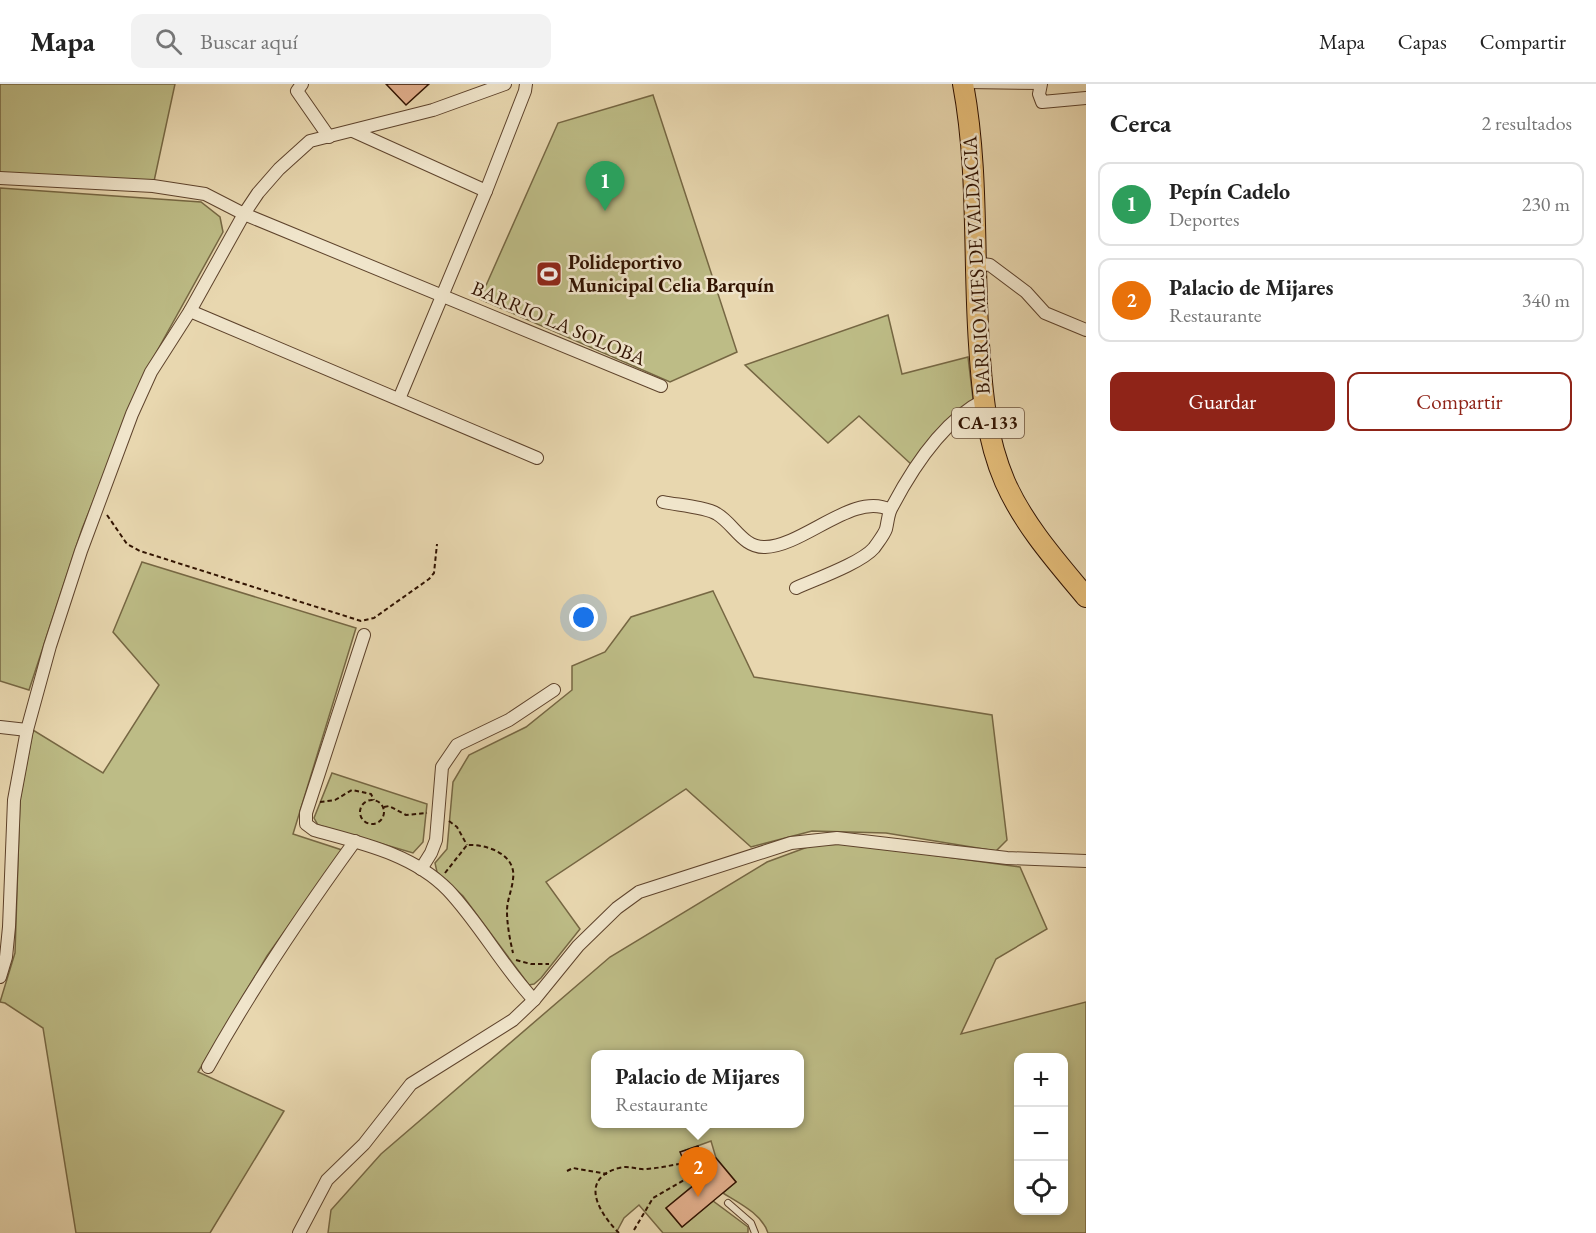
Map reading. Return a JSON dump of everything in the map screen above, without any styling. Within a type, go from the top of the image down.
[{"type":"main road","name":"BARRIO MIES DE VALDACIA","points":[[963,85],[970,135],[984,400],[993,450],[1006,484],[1027,522],[1086,597]]},
{"type":"street","points":[[302,84],[297,91],[329,136]]},
{"type":"street","points":[[0,977],[6,957],[5,906],[14,800],[27,730],[50,646],[98,507],[132,414],[151,372],[190,311],[244,214],[279,169],[310,141],[433,110],[505,84]]},
{"type":"street","name":"BARRIO LA SOLOBA","points":[[399,399],[486,191],[526,84]]},
{"type":"street","points":[[1041,85],[1039,94],[1042,102],[1086,98]]},
{"type":"street","points":[[353,131],[486,191]]},
{"type":"street","name":"BARRIO LA SOLOBA","points":[[0,178],[153,186],[205,194],[244,214],[661,386]]},
{"type":"street","points":[[975,263],[990,265],[1026,292],[1045,313],[1086,330]]},
{"type":"street","points":[[190,311],[537,458]]},
{"type":"street","points":[[796,588],[872,550],[886,532],[890,510],[921,459],[958,418],[984,400]]},
{"type":"street","points":[[663,502],[716,513],[741,538],[756,546],[767,547],[793,539],[851,511],[867,506],[882,506],[890,510]]},
{"type":"street","points":[[364,635],[309,804],[305,819],[307,827],[390,853],[421,869],[437,881],[461,907],[518,983],[534,1000]]},
{"type":"street","points":[[421,869],[436,840],[442,767],[457,745],[509,720],[554,690]]},
{"type":"street","points":[[0,727],[27,730]]},
{"type":"street","points":[[299,1233],[327,1180],[364,1144],[411,1084],[513,1020],[534,1000],[578,946],[617,908],[639,892],[790,843],[837,838],[1007,858],[1086,861]]},
{"type":"street","points":[[208,1067],[242,1005],[307,907],[355,841]]},
{"type":"lane","points":[[963,85],[1041,85]]},
{"type":"lane","points":[[728,1203],[751,1223],[755,1233]]},
{"type":"path","points":[[98,507],[105,512],[123,539],[133,548],[361,621],[374,618],[429,579],[434,573],[437,544]]},
{"type":"path","points":[[309,804],[335,800],[352,790],[371,794],[374,800],[382,804],[385,812],[379,822],[371,824],[363,820],[360,812],[366,801],[374,800]]},
{"type":"path","points":[[437,881],[467,845],[478,844],[498,851],[513,869],[514,878],[507,911],[513,959],[531,964],[564,964]]},
{"type":"path","points":[[619,1233],[598,1206],[596,1183],[606,1174],[626,1166],[645,1169],[685,1163]]},
{"type":"path","points":[[567,1172],[573,1168],[606,1174]]},
{"type":"path","points":[[634,1230],[653,1198],[691,1176]]},
{"type":"shaded area","points":[[0,84],[175,84],[153,186],[0,178]]},
{"type":"shaded area","points":[[653,95],[737,352],[670,382],[480,299],[558,123]]},
{"type":"shaded area","points":[[0,188],[201,202],[220,217],[223,232],[146,371],[82,529],[29,690],[0,681]]},
{"type":"shaded area","points":[[888,315],[902,374],[968,357],[973,399],[912,465],[859,416],[828,443],[745,365]]},
{"type":"shaded area","points":[[142,562],[356,628],[293,834],[342,850],[267,956],[198,1072],[284,1111],[210,1233],[76,1233],[43,1028],[0,1002],[15,953],[20,799],[33,730],[103,773],[159,685],[113,632]]},
{"type":"shaded area","points":[[713,591],[754,677],[992,715],[1007,840],[996,851],[886,833],[812,831],[751,847],[686,789],[546,882],[580,929],[541,978],[529,985],[463,896],[437,872],[435,863],[447,849],[453,782],[469,755],[526,727],[572,690],[572,666],[605,652],[631,617]]},
{"type":"shaded area","points":[[332,773],[427,804],[423,842],[413,853],[318,825],[314,818]]},
{"type":"shaded area","points":[[852,844],[1020,867],[1047,929],[996,959],[961,1034],[1086,1002],[1086,1233],[768,1233],[761,1220],[743,1205],[723,1193],[736,1182],[716,1158],[711,1141],[681,1152],[689,1173],[696,1183],[666,1208],[682,1227],[713,1201],[748,1227],[748,1233],[663,1233],[639,1205],[624,1218],[616,1233],[328,1233],[331,1210],[381,1154],[610,957],[767,862],[813,845]]},
{"type":"building","points":[[386,84],[429,84],[406,105]]},
{"type":"building","points":[[698,1146],[705,1167],[716,1158],[736,1182],[682,1227],[666,1208],[694,1185],[680,1152]]},
{"type":"place","name":"Pepín Cadelo","points":[[605,211]]},
{"type":"place","name":"Polideportivo Municipal Celia Barquín","points":[[549,274]]},
{"type":"place","name":"Palacio de Mijares","points":[[698,1197]]}]
